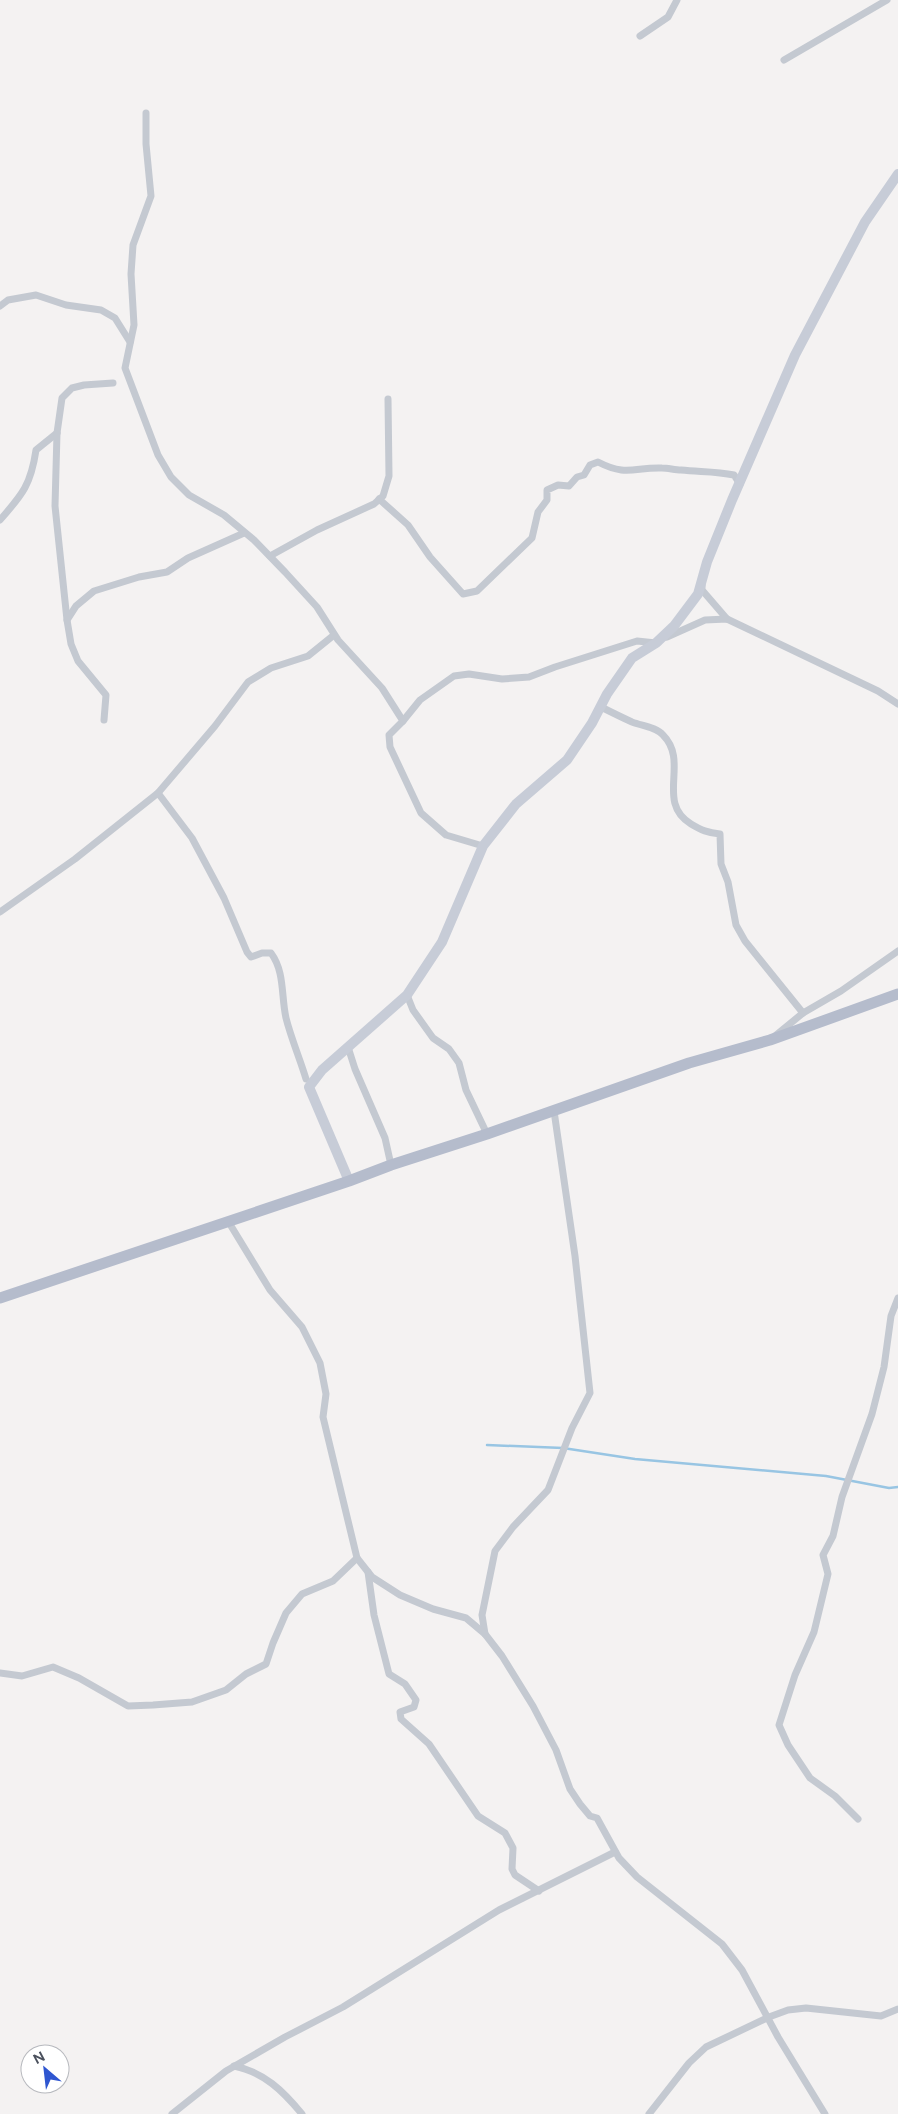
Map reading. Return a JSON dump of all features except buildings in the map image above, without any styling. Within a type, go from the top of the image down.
[{"type":"main road","points":[[0,1298],[349,1182],[391,1165],[487,1134],[689,1063],[770,1040],[898,994]]},
{"type":"street","points":[[640,36],[668,17],[677,0]]},
{"type":"street","points":[[784,60],[887,0]]},
{"type":"street","points":[[146,113],[146,144],[151,196],[138,227],[131,256],[134,317],[124,368],[158,455],[171,477],[189,495],[224,515],[270,556],[316,607],[334,635],[382,688],[403,721]]},
{"type":"street","points":[[483,846],[446,836],[419,809],[390,747],[389,735],[420,700],[454,676],[469,674],[502,679],[529,678],[555,667],[637,641],[656,643],[674,626],[698,594],[703,577],[774,400],[830,285],[865,222],[898,174]]},
{"type":"street","points":[[0,306],[8,300],[36,296],[66,305],[101,310],[115,318],[130,342]]},
{"type":"street","points":[[104,720],[106,695],[78,661],[71,644],[66,620],[55,506],[57,433],[62,398],[72,388],[84,385],[113,383]]},
{"type":"street","points":[[270,556],[383,496],[389,476],[388,399]]},
{"type":"street","points":[[0,520],[21,496],[32,476],[36,450],[57,433]]},
{"type":"street","points":[[379,499],[408,525],[430,557],[463,594],[477,591],[532,538],[538,512],[547,500],[547,490],[558,485],[569,486],[577,477],[584,475],[590,465],[598,462],[611,469],[629,472],[661,468],[715,470],[734,475],[740,484]]},
{"type":"street","points":[[66,620],[76,606],[94,591],[139,577],[167,572],[188,558],[244,534]]},
{"type":"street","points":[[703,577],[702,590],[726,619],[878,691],[898,704]]},
{"type":"street","points":[[349,1182],[309,1087],[322,1070],[407,995],[442,942],[483,846],[516,804],[567,760],[632,658],[656,643],[705,620],[726,619]]},
{"type":"street","points":[[0,912],[75,858],[158,794],[215,726],[248,682],[271,668],[308,656],[334,635]]},
{"type":"street","points":[[601,707],[632,722],[658,731],[665,736],[675,761],[673,802],[676,810],[683,819],[704,832],[720,834],[721,864],[728,882],[736,925],[745,941],[803,1013]]},
{"type":"street","points":[[158,794],[192,838],[224,898],[247,952],[251,956],[271,953],[276,961],[281,978],[286,1018],[306,1078]]},
{"type":"street","points":[[770,1040],[803,1013],[841,991],[898,951]]},
{"type":"street","points":[[407,995],[414,1010],[433,1038],[449,1049],[459,1063],[466,1090],[487,1134]]},
{"type":"street","points":[[348,1047],[355,1069],[385,1138],[391,1165]]},
{"type":"street","points":[[486,1634],[482,1615],[495,1552],[513,1527],[548,1490],[572,1428],[590,1393],[575,1256],[554,1111]]},
{"type":"street","points":[[228,1221],[270,1290],[302,1327],[320,1363],[326,1394],[323,1417],[357,1558],[368,1572],[400,1595],[466,1618],[486,1634],[533,1706],[556,1750],[570,1789],[580,1804],[600,1823],[615,1852],[648,1888],[699,1924],[722,1944],[742,1970],[769,2017],[778,2037],[825,2114]]},
{"type":"street","points":[[858,1819],[835,1796],[810,1778],[788,1745],[779,1725],[795,1675],[814,1632],[828,1574],[823,1555],[833,1536],[842,1497],[872,1414],[884,1367],[891,1316],[898,1298]]},
{"type":"street","points":[[0,1672],[22,1676],[53,1667],[79,1678],[128,1706],[192,1702],[226,1690],[246,1674],[266,1664],[272,1643],[286,1613],[302,1594],[333,1581],[357,1558]]},
{"type":"street","points":[[368,1572],[374,1615],[389,1674],[405,1684],[416,1700],[414,1706],[400,1712],[401,1719],[429,1744],[478,1816],[505,1833],[512,1848],[512,1869],[516,1875],[539,1891]]},
{"type":"street","points":[[172,2114],[234,2066],[343,2007],[499,1910],[615,1852]]},
{"type":"street","points":[[649,2114],[689,2063],[706,2047],[769,2017],[788,2010],[806,2008],[881,2016],[898,2009]]},
{"type":"street","points":[[234,2066],[252,2070],[271,2082],[302,2114]]},
{"type":"waterway","points":[[487,1445],[563,1448],[635,1459],[826,1476],[889,1488],[898,1487]]}]
